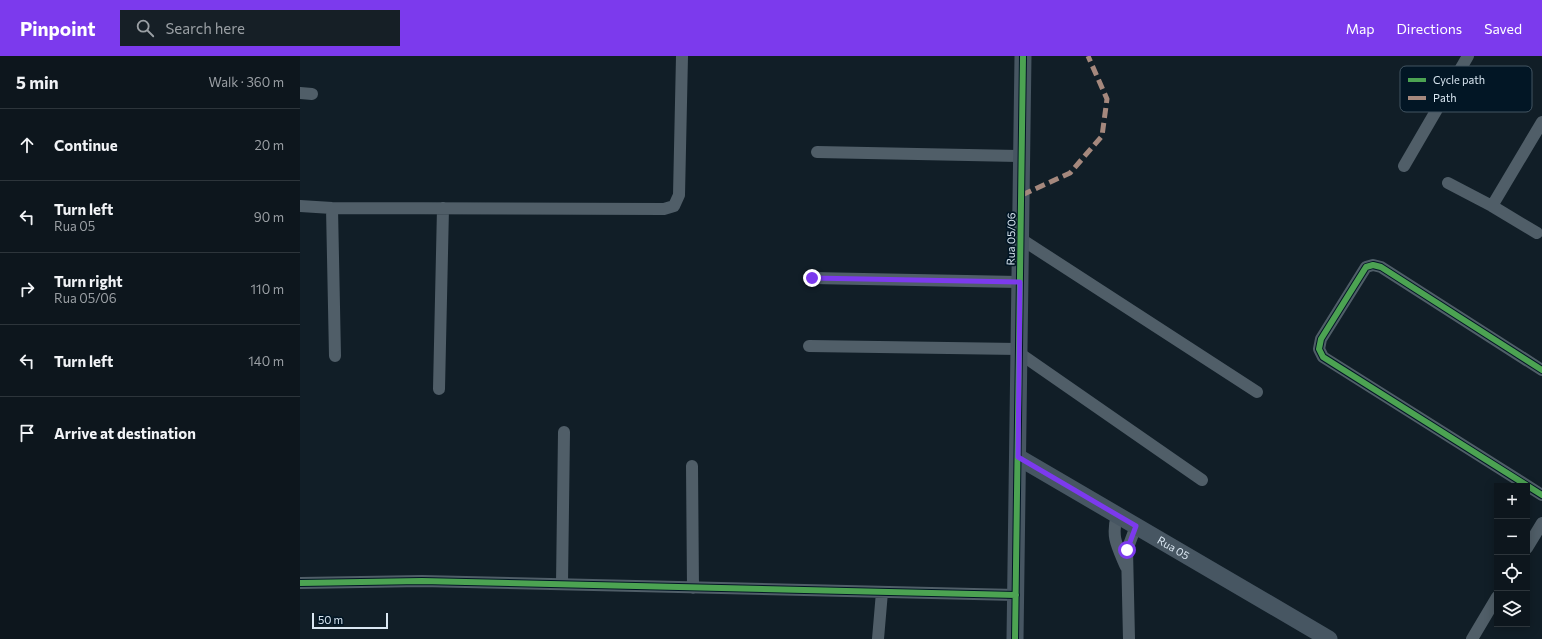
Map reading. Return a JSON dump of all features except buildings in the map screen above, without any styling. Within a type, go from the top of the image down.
[{"type":"street","points":[[300,206],[332,208],[664,209],[674,206],[679,195],[682,56]]},
{"type":"street","name":"Rua 05/06","points":[[1015,639],[1024,56]]},
{"type":"street","points":[[1462,66],[1468,56]]},
{"type":"street","points":[[300,93],[312,94]]},
{"type":"street","points":[[1404,166],[1435,112]]},
{"type":"street","points":[[1492,206],[1542,122]]},
{"type":"street","points":[[817,152],[1022,156]]},
{"type":"street","points":[[1448,183],[1492,206],[1537,233]]},
{"type":"street","points":[[332,208],[335,356]]},
{"type":"street","points":[[439,389],[443,208]]},
{"type":"street","points":[[1021,239],[1257,392]]},
{"type":"street","points":[[1542,370],[1381,267],[1373,265],[1366,267],[1321,339],[1319,349],[1323,357],[1542,494]]},
{"type":"street","points":[[812,278],[1020,282]]},
{"type":"street","points":[[809,346],[1019,351],[1202,480]]},
{"type":"street","points":[[562,584],[564,432]]},
{"type":"street","name":"Rua 05","points":[[1018,457],[1329,639]]},
{"type":"street","points":[[692,466],[693,588]]},
{"type":"street","points":[[1117,515],[1114,526],[1115,543],[1128,571]]},
{"type":"street","points":[[1530,543],[1542,523]]},
{"type":"street","points":[[1129,639],[1127,550],[1136,526]]},
{"type":"street","points":[[300,582],[422,581],[1016,595]]},
{"type":"street","points":[[878,639],[882,592]]},
{"type":"street","points":[[1472,639],[1494,602]]},
{"type":"marked path","points":[[1022,195],[1070,173],[1102,136],[1107,99],[1088,56]]},
{"type":"cycle path","points":[[1015,639],[1023,56]]},
{"type":"cycle path","points":[[1542,370],[1381,267],[1373,265],[1366,267],[1321,339],[1319,349],[1323,357],[1542,495]]},
{"type":"cycle path","points":[[300,583],[422,581],[1016,595]]},
{"type":"route","points":[[812,278],[1020,282],[1018,457],[1136,526],[1127,550]]}]
